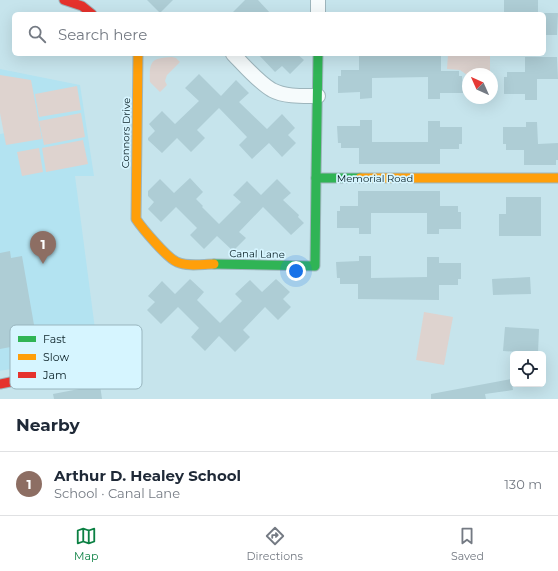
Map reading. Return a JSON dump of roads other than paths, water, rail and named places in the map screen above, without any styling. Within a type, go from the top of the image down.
[{"type":"street","points":[[64,0],[82,6],[90,12]]},
{"type":"street","points":[[318,0],[318,12]]},
{"type":"street","name":"Connors Drive","points":[[136,212],[138,56]]},
{"type":"street","points":[[235,56],[263,84],[273,91],[296,96],[318,96]]},
{"type":"street","points":[[316,178],[318,56]]},
{"type":"street","name":"Canal Lane","points":[[136,212],[138,222],[143,230],[170,258],[179,263],[315,266],[316,178]]},
{"type":"street","name":"Memorial Road","points":[[316,178],[558,178]]},
{"type":"street","points":[[0,384],[10,382]]},
{"type":"place","name":"Arthur D. Healey School","points":[[43,264]]}]
